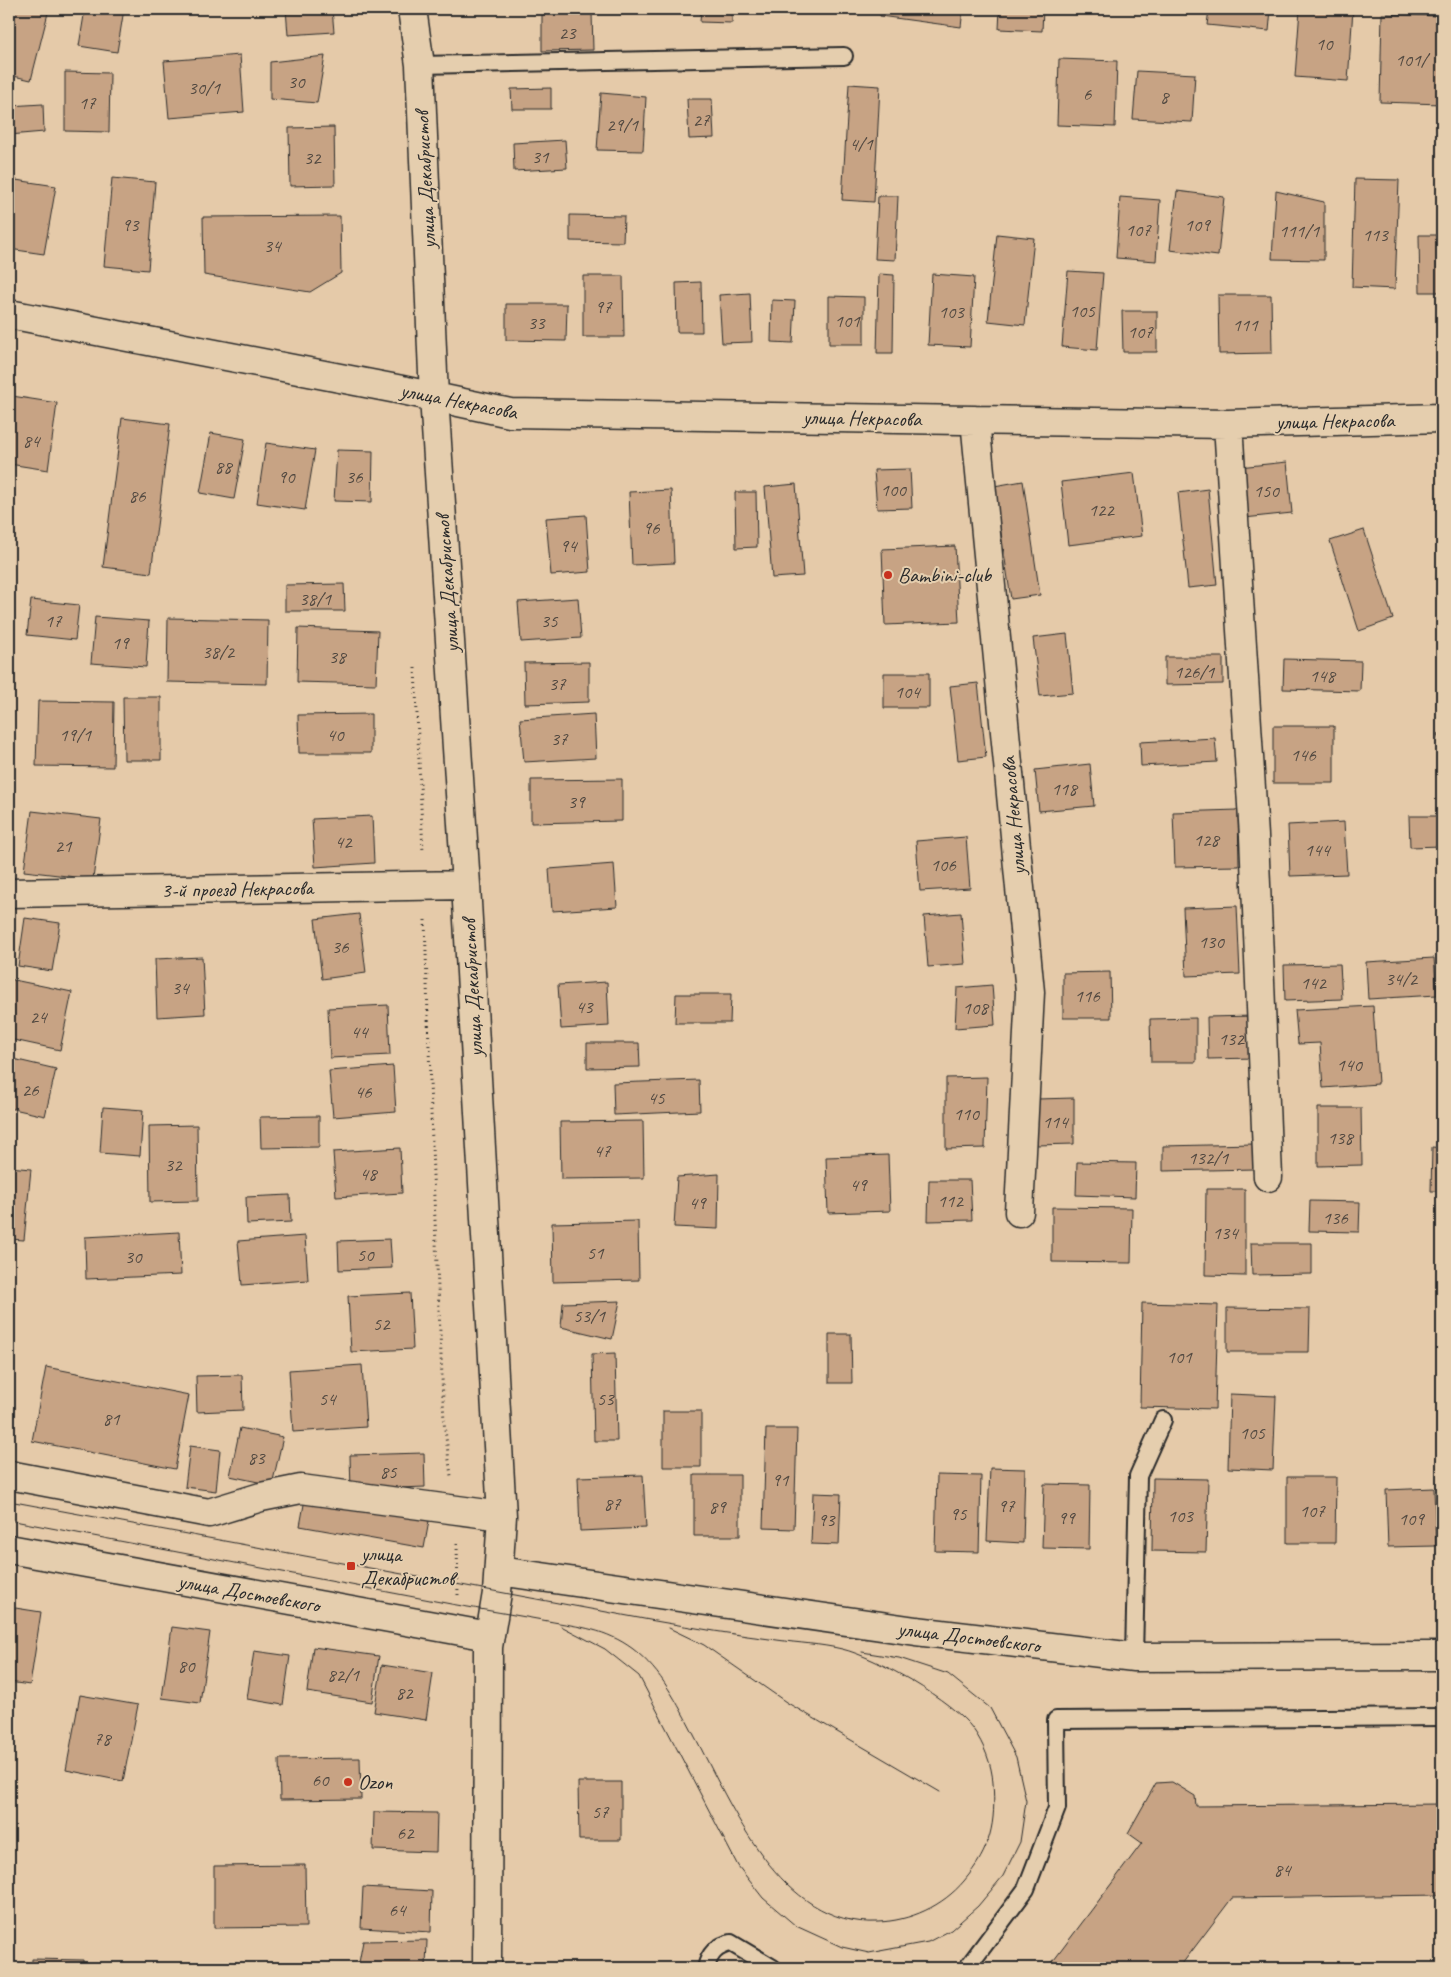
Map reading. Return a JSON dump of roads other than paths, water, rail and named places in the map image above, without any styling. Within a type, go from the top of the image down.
[{"type":"street","name":"улица Декабристов","points":[[412,9],[420,65],[434,397],[466,885],[502,1516],[497,1593],[489,1636],[487,1968]]},
{"type":"street","name":"улица Некрасова","points":[[9,314],[510,413],[1228,424],[1442,418]]},
{"type":"street","name":"улица Некрасова","points":[[975,420],[1030,992],[1019,1212]]},
{"type":"street","points":[[1228,424],[1254,836],[1268,1177]]},
{"type":"street","name":"3-й проезд Некрасова","points":[[9,893],[466,885]]},
{"type":"street","points":[[9,1475],[209,1513],[261,1497],[301,1489],[502,1516]]},
{"type":"street","name":"улица Достоевского","points":[[9,1549],[489,1636]]},
{"type":"street","name":"улица Достоевского","points":[[499,1571],[916,1631],[1134,1657],[1442,1656]]},
{"type":"lane","points":[[420,65],[844,56]]},
{"type":"lane","points":[[1134,1657],[1138,1476],[1163,1420]]},
{"type":"lane","points":[[967,1968],[1026,1889],[1057,1808],[1056,1720],[1442,1717]]},
{"type":"lane","points":[[706,1968],[711,1953],[731,1943],[773,1968]]},
{"type":"tram line","points":[[9,1501],[655,1621],[746,1636],[826,1646],[857,1654],[893,1670],[932,1693],[963,1718],[973,1729],[981,1741],[991,1769],[994,1811],[990,1835],[980,1858],[964,1881],[956,1890],[936,1905],[914,1915],[890,1921],[878,1922],[844,1918],[813,1905],[787,1884],[764,1857],[743,1827],[661,1677],[633,1649],[613,1637],[571,1625],[9,1520]]},
{"type":"tram line","points":[[561,1626],[605,1649],[639,1676],[738,1866],[763,1898],[796,1926],[842,1947],[869,1953],[928,1942],[951,1930],[978,1906],[1003,1876],[1020,1842],[1026,1801],[1016,1757],[990,1708],[948,1674],[899,1658],[862,1652]]},
{"type":"tram line","points":[[669,1628],[704,1645],[786,1702],[940,1792]]},
{"type":"place","name":"Bambini-club","points":[[888,575]]},
{"type":"place","name":"улица Декабристов","points":[[351,1566]]},
{"type":"place","name":"Ozon","points":[[348,1782]]}]
